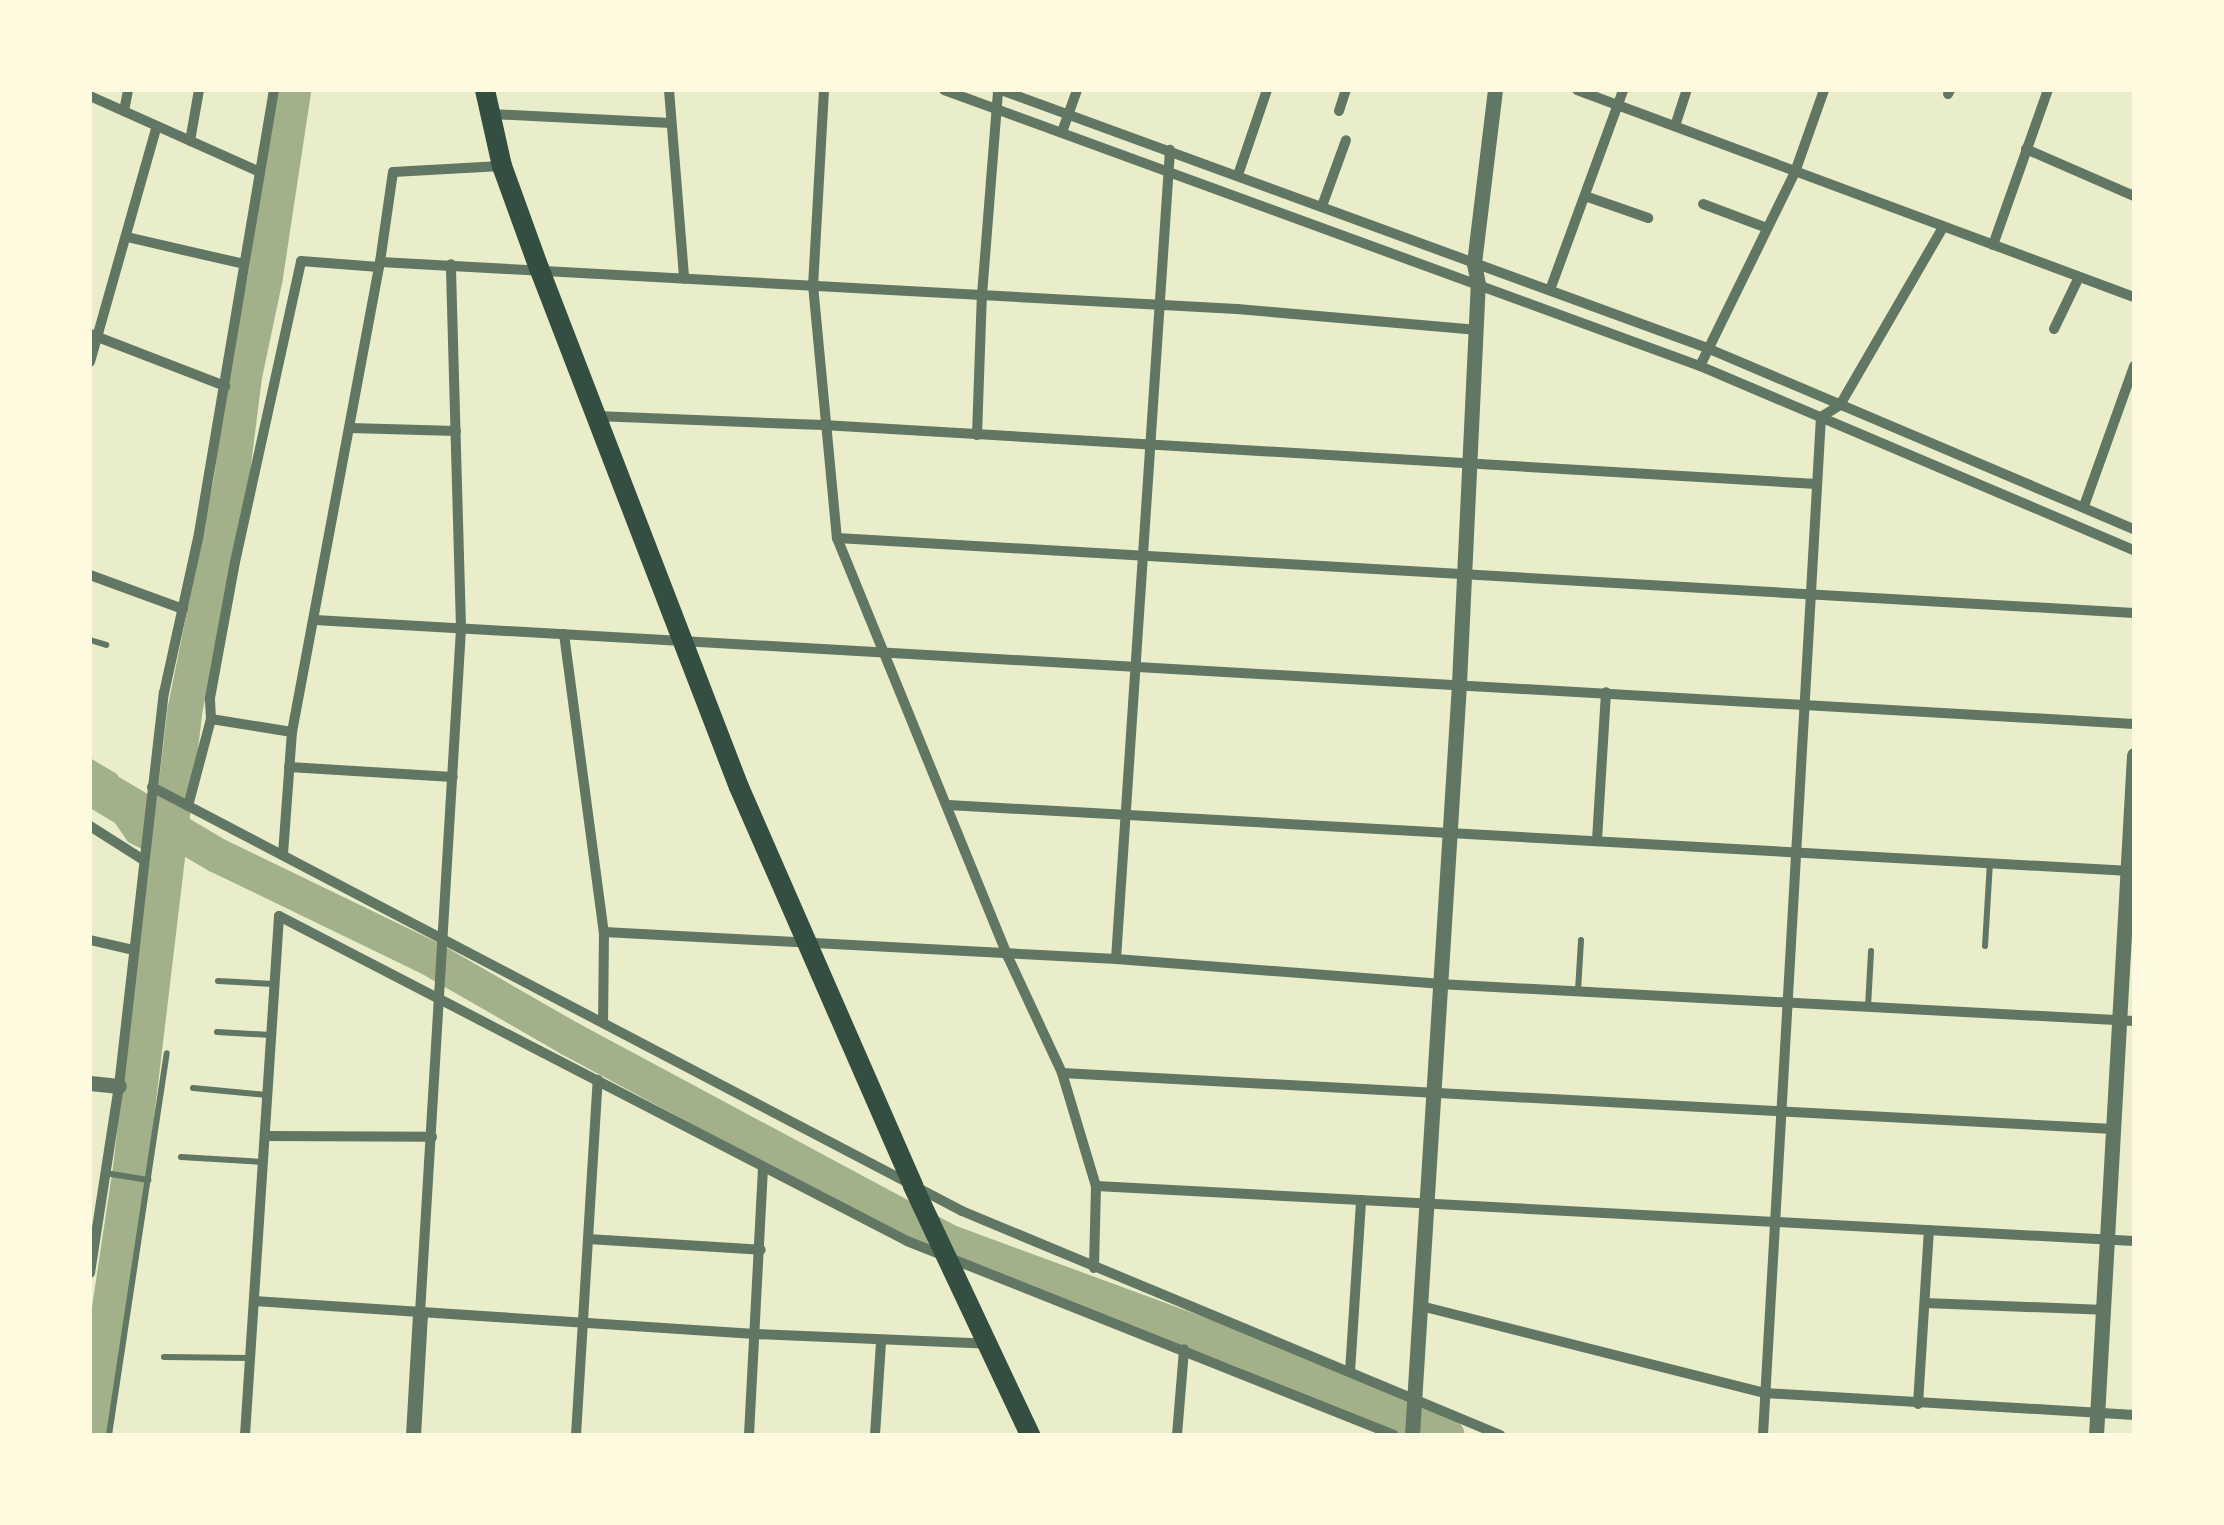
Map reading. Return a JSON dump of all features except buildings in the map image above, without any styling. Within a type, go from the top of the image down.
[{"type":"main road","points":[[486,90],[502,166],[680,641],[913,1186],[1030,1435]]},
{"type":"street","points":[[124,112],[128,90]]},
{"type":"street","points":[[190,140],[199,90]]},
{"type":"street","points":[[90,1273],[119,1086],[164,693],[224,386],[274,90]]},
{"type":"street","points":[[668,90],[684,278]]},
{"type":"street","points":[[824,90],[813,285],[836,538],[1008,957],[1062,1073],[1096,1186],[1094,1268]]},
{"type":"street","points":[[944,90],[1700,366],[2134,550]]},
{"type":"street","points":[[978,435],[982,295],[1000,90],[1707,348],[2134,529]]},
{"type":"street","points":[[1062,132],[1076,90]]},
{"type":"street","points":[[1238,175],[1267,90]]},
{"type":"street","points":[[1338,111],[1346,90]]},
{"type":"street","points":[[1412,1435],[1459,683],[1478,284],[1474,263],[1495,90]]},
{"type":"street","points":[[1577,90],[2134,297]]},
{"type":"street","points":[[1550,290],[1623,90]]},
{"type":"street","points":[[1675,126],[1687,90]]},
{"type":"street","points":[[1700,366],[1794,172],[1824,90]]},
{"type":"street","points":[[1992,245],[2048,90]]},
{"type":"street","points":[[90,96],[260,172]]},
{"type":"street","points":[[491,114],[671,123]]},
{"type":"street","points":[[90,362],[94,336],[157,126]]},
{"type":"street","points":[[1322,206],[1346,140]]},
{"type":"street","points":[[2026,149],[2134,196]]},
{"type":"street","points":[[1116,959],[1139,668],[1141,554],[1152,445],[1170,150]]},
{"type":"street","points":[[283,854],[292,732],[380,265],[393,172],[502,166]]},
{"type":"street","points":[[1584,196],[1648,218]]},
{"type":"street","points":[[1704,204],[1767,228]]},
{"type":"street","points":[[1762,1435],[1822,418],[1840,405],[1944,227]]},
{"type":"street","points":[[127,236],[244,264]]},
{"type":"street","points":[[183,803],[211,719],[210,698],[235,562],[301,260],[539,268],[1158,305],[1475,330]]},
{"type":"street","points":[[413,1435],[442,998],[461,628],[451,264]]},
{"type":"street","points":[[2054,329],[2079,277]]},
{"type":"street","points":[[94,336],[224,386]]},
{"type":"street","points":[[2084,506],[2134,366]]},
{"type":"street","points":[[596,416],[824,424],[1816,484]]},
{"type":"street","points":[[350,428],[456,431]]},
{"type":"street","points":[[836,538],[2134,613]]},
{"type":"street","points":[[90,575],[183,609]]},
{"type":"street","points":[[315,620],[2134,724]]},
{"type":"street","points":[[564,634],[604,932],[603,1022]]},
{"type":"street","points":[[1597,840],[1606,692]]},
{"type":"street","points":[[211,719],[292,732]]},
{"type":"street","points":[[2096,1435],[2114,1129],[2127,1020],[2134,755]]},
{"type":"street","points":[[288,768],[453,777]]},
{"type":"street","points":[[151,790],[283,854],[444,943],[603,1022],[913,1186],[1094,1268],[1350,1372],[1415,1404],[1500,1435]]},
{"type":"street","points":[[948,805],[1127,818],[2131,871]]},
{"type":"street","points":[[90,826],[142,859]]},
{"type":"street","points":[[245,1435],[280,916],[907,1241],[1394,1435]]},
{"type":"street","points":[[604,932],[1008,957],[1116,959],[1439,984],[2127,1020]]},
{"type":"street","points":[[90,940],[132,950]]},
{"type":"street","points":[[1062,1073],[2114,1129]]},
{"type":"street","points":[[576,1435],[598,1080]]},
{"type":"street","points":[[90,1083],[119,1086]]},
{"type":"street","points":[[266,1136],[432,1137]]},
{"type":"street","points":[[748,1435],[764,1167]]},
{"type":"street","points":[[1096,1186],[2134,1240]]},
{"type":"street","points":[[1350,1372],[1361,1200]]},
{"type":"street","points":[[1918,1404],[1930,1230]]},
{"type":"street","points":[[588,1239],[761,1250]]},
{"type":"street","points":[[254,1301],[582,1324],[990,1344]]},
{"type":"street","points":[[1925,1303],[2104,1310]]},
{"type":"street","points":[[1421,1306],[1765,1393],[2134,1415]]},
{"type":"street","points":[[874,1435],[880,1341]]},
{"type":"street","points":[[1177,1435],[1184,1349]]},
{"type":"lane","points":[[90,640],[106,646]]},
{"type":"lane","points":[[1986,946],[1990,863]]},
{"type":"lane","points":[[1578,991],[1581,940]]},
{"type":"lane","points":[[1868,1007],[1870,951]]},
{"type":"lane","points":[[218,981],[275,984]]},
{"type":"lane","points":[[217,1032],[272,1035]]},
{"type":"lane","points":[[109,1435],[167,1053]]},
{"type":"lane","points":[[193,1088],[268,1095]]},
{"type":"lane","points":[[181,1158],[264,1162]]},
{"type":"lane","points":[[105,1173],[148,1180]]},
{"type":"lane","points":[[164,1357],[250,1358]]},
{"type":"shaded area","points":[[90,758],[117,774],[135,804],[186,831],[175,866],[128,842],[115,823],[90,808]]},
{"type":"waterway","points":[[90,1435],[130,1167],[184,712],[231,479],[244,376],[265,276],[293,90]]},
{"type":"waterway","points":[[90,780],[217,855],[430,958],[569,1038],[950,1242],[1238,1348],[1447,1435]]}]
